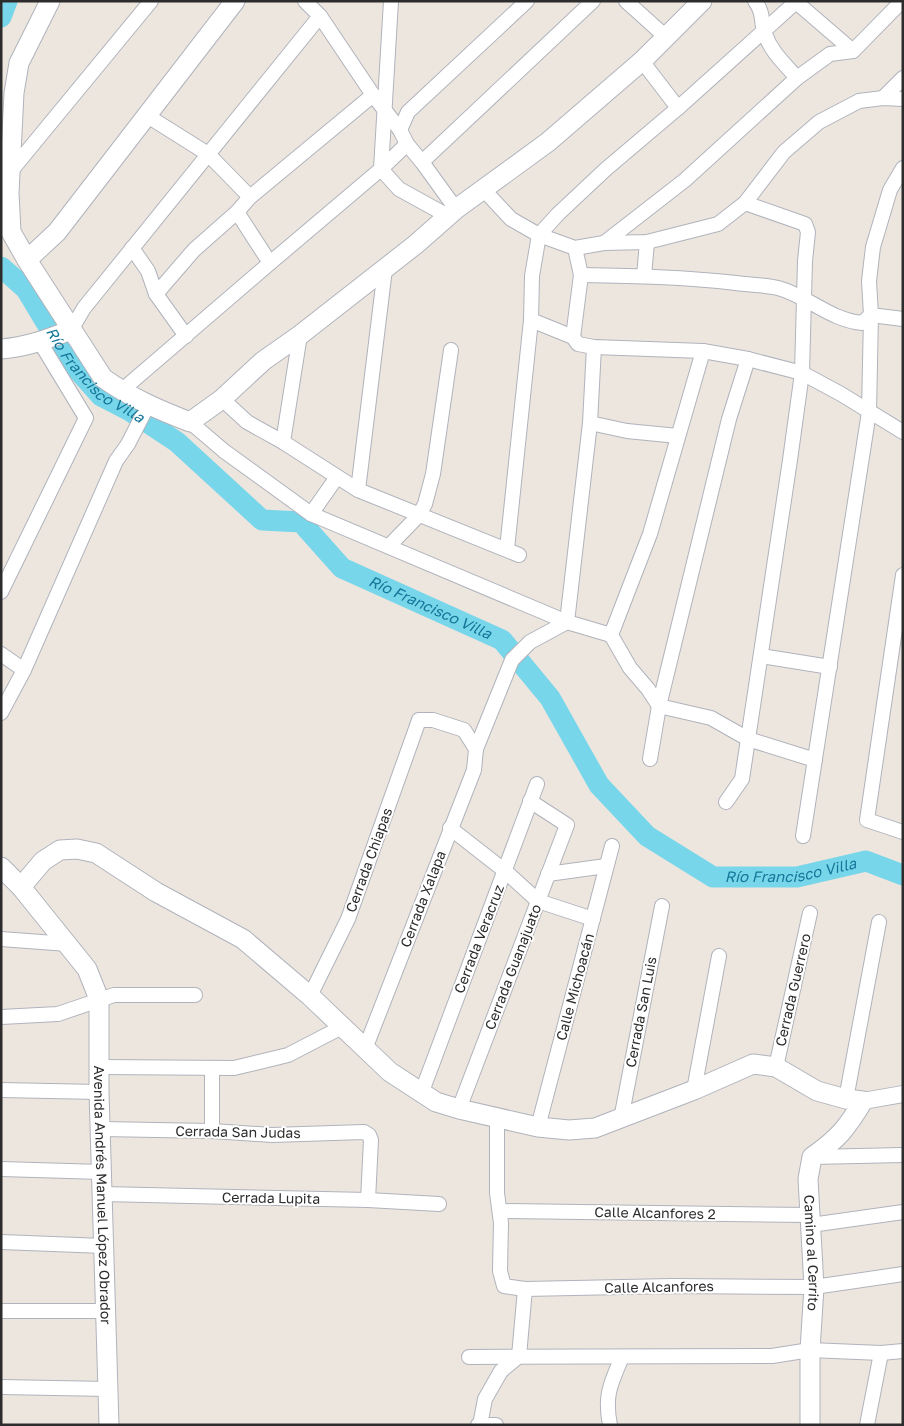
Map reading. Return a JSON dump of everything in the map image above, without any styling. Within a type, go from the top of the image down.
[{"type":"main road","points":[[50,1],[19,63],[14,93],[10,193],[11,232],[71,330],[104,378],[121,391],[148,405],[190,422],[222,399],[263,361],[300,335],[385,269],[452,212],[548,142],[642,61],[702,1]]},
{"type":"main road","points":[[27,260],[56,232],[235,1]]},
{"type":"main road","points":[[1,348],[21,347],[71,330]]},
{"type":"main road","points":[[21,887],[43,861],[60,850],[77,849],[96,853],[156,892],[243,939],[310,996],[390,1072],[421,1094],[436,1102],[459,1109],[538,1127],[569,1130],[595,1128],[694,1090],[753,1064],[776,1067],[817,1091],[854,1100],[850,1122],[834,1142],[812,1157]]},
{"type":"main road","name":"Avenida Andrés Manuel López Obrador","points":[[1,867],[21,887],[87,969],[99,999],[99,1092],[109,1424]]},
{"type":"main road","name":"Camino al Cerrito","points":[[810,1425],[810,1350],[814,1287],[808,1179],[812,1157]]},
{"type":"street","points":[[11,171],[151,1]]},
{"type":"street","points":[[305,1],[320,16],[373,95],[400,130],[407,144],[422,162],[452,212]]},
{"type":"street","points":[[391,1],[381,169],[399,189],[452,212]]},
{"type":"street","points":[[400,130],[408,112],[527,1]]},
{"type":"street","points":[[422,162],[592,1]]},
{"type":"street","points":[[626,1],[666,37]]},
{"type":"street","points":[[755,1],[763,18],[764,32],[771,48],[797,78]]},
{"type":"street","points":[[604,244],[685,180],[797,78],[830,54],[853,51],[902,1]]},
{"type":"street","points":[[222,399],[247,422],[358,490],[513,552],[531,320],[532,276],[539,235],[558,214],[606,169],[678,108],[796,2],[853,51]]},
{"type":"street","points":[[71,330],[84,308],[320,16]]},
{"type":"street","points":[[642,61],[678,108]]},
{"type":"street","points":[[883,98],[903,78]]},
{"type":"street","points":[[156,294],[194,250],[237,212],[250,197],[373,95]]},
{"type":"street","points":[[483,189],[511,219],[539,235],[575,248],[604,244],[647,242],[718,224],[745,203],[784,152],[819,122],[859,101],[883,98],[903,99]]},
{"type":"street","points":[[146,115],[208,154],[250,197]]},
{"type":"street","points":[[121,391],[381,169],[407,144]]},
{"type":"street","points":[[804,836],[869,412],[871,315],[869,281],[873,247],[890,190],[903,168]]},
{"type":"street","points":[[726,802],[742,779],[802,373],[808,232],[805,224],[745,203]]},
{"type":"street","points":[[237,212],[270,262]]},
{"type":"street","points":[[644,276],[647,242]]},
{"type":"street","points":[[132,248],[148,271],[156,294],[186,336]]},
{"type":"street","points":[[573,337],[580,275],[575,248]]},
{"type":"street","points":[[358,490],[385,269]]},
{"type":"street","points":[[580,275],[644,276],[718,281],[778,288],[839,319],[862,324],[871,315]]},
{"type":"street","points":[[871,315],[903,319]]},
{"type":"street","points":[[531,320],[573,337],[578,344],[594,347],[703,352],[748,359],[802,373],[841,394],[903,432]]},
{"type":"street","points":[[282,442],[300,335]]},
{"type":"street","points":[[1,592],[86,418],[40,342]]},
{"type":"street","points":[[567,622],[590,423],[594,347]]},
{"type":"street","points":[[389,546],[419,515],[426,504],[433,474],[451,350]]},
{"type":"street","points":[[611,634],[650,534],[703,352]]},
{"type":"street","points":[[650,759],[659,706],[729,419],[748,359]]},
{"type":"street","points":[[1,714],[24,670],[116,461],[128,444],[148,405]]},
{"type":"street","points":[[190,422],[224,451],[311,514],[567,622],[611,634],[630,668],[648,689],[659,706],[711,718],[748,739],[815,760]]},
{"type":"street","points":[[590,423],[628,431],[678,436]]},
{"type":"street","points":[[311,514],[337,477]]},
{"type":"street","points":[[903,575],[867,820],[903,832]]},
{"type":"street","name":"Cerrada Xalapa","points":[[365,1049],[474,770],[476,749],[512,660],[530,642],[567,622]]},
{"type":"street","points":[[1,654],[24,670]]},
{"type":"street","points":[[761,656],[830,667]]},
{"type":"street","name":"Cerrada Chiapas","points":[[310,996],[348,919],[419,720],[434,720],[464,730],[476,749]]},
{"type":"street","name":"Cerrada Veracruz","points":[[421,1094],[537,784]]},
{"type":"street","name":"Cerrada Guanajuato","points":[[459,1109],[567,825],[530,802]]},
{"type":"street","points":[[450,828],[538,900],[593,919]]},
{"type":"street","name":"Calle Michoacán","points":[[538,1127],[612,846]]},
{"type":"street","points":[[548,874],[606,866]]},
{"type":"street","name":"Cerrada San Luis","points":[[621,1119],[662,906]]},
{"type":"street","name":"Cerrada Guerrero","points":[[776,1067],[810,913]]},
{"type":"street","points":[[879,922],[854,1100],[903,1094]]},
{"type":"street","points":[[1,940],[68,944]]},
{"type":"street","points":[[694,1090],[719,956]]},
{"type":"street","points":[[1,1017],[58,1014],[114,995],[195,995]]},
{"type":"street","points":[[100,1066],[234,1068],[288,1055],[342,1027]]},
{"type":"street","points":[[212,1068],[212,1131]]},
{"type":"street","points":[[1,1090],[99,1092]]},
{"type":"street","points":[[497,1117],[497,1193],[500,1211]]},
{"type":"street","name":"Cerrada San Judas","points":[[101,1129],[212,1131],[272,1135],[364,1132],[369,1135],[371,1140],[368,1200]]},
{"type":"street","points":[[812,1157],[903,1155]]},
{"type":"street","points":[[1,1170],[102,1172]]},
{"type":"street","name":"Cerrada Lupita","points":[[102,1194],[368,1200],[439,1204]]},
{"type":"street","name":"Calle Alcanfores 2","points":[[500,1211],[811,1220],[903,1212]]},
{"type":"street","name":"Calle Alcanfores","points":[[500,1211],[500,1272],[504,1286],[525,1289],[672,1286],[814,1287],[903,1274]]},
{"type":"street","points":[[1,1242],[104,1246]]},
{"type":"street","points":[[496,1425],[479,1425],[485,1399],[501,1372],[519,1356],[525,1289]]},
{"type":"street","points":[[1,1311],[106,1311]]},
{"type":"street","points":[[469,1357],[772,1356],[810,1350],[880,1353],[903,1351]]},
{"type":"street","points":[[867,1425],[880,1353]]},
{"type":"street","points":[[610,1425],[607,1409],[609,1389],[622,1357]]},
{"type":"street","points":[[1,1387],[108,1389]]},
{"type":"street","points":[[109,1424],[121,1425]]},
{"type":"waterway","name":"Río Francisco Villa","points":[[1,17],[7,1]]},
{"type":"waterway","name":"Río Francisco Villa","points":[[1,267],[26,289],[68,359],[101,396],[130,411],[177,442],[262,520],[301,522],[342,568],[502,640],[550,698],[599,785],[647,836],[713,877],[797,877],[866,861],[903,875]]}]
